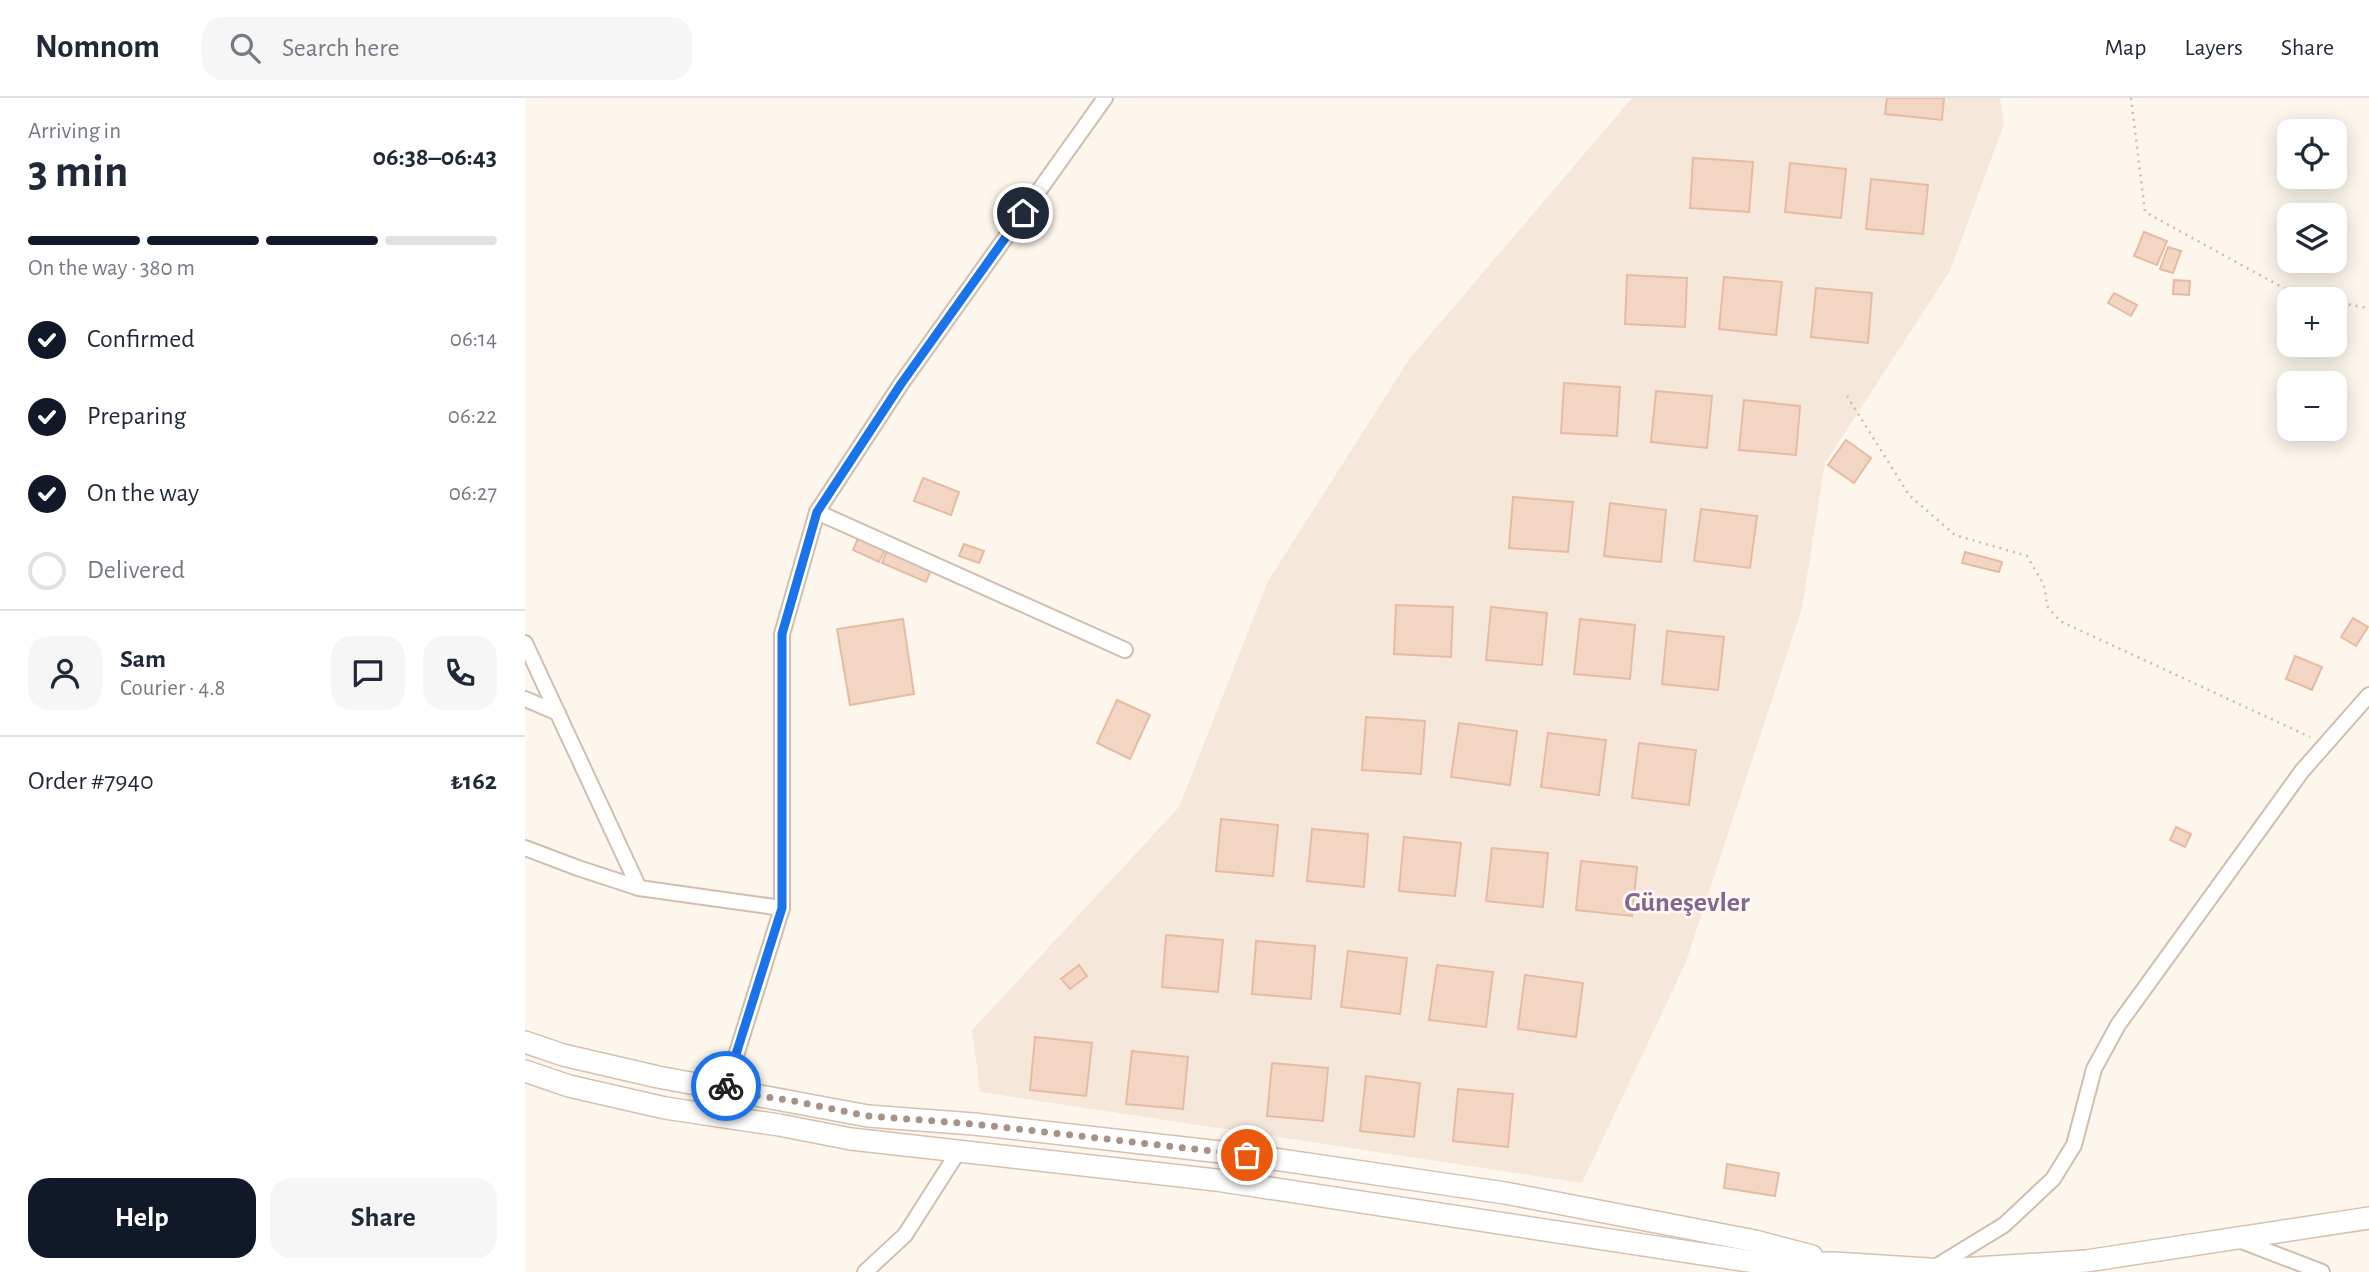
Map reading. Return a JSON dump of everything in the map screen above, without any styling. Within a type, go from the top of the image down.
[{"type":"main road","points":[[525,1042],[563,1055],[725,1091],[868,1116],[988,1126],[1247,1155],[1505,1193],[1755,1241],[1834,1263]]},
{"type":"main road","points":[[525,1071],[569,1086],[665,1108],[851,1139],[1216,1180],[1768,1264],[1834,1263],[1931,1270],[2086,1261],[2369,1218]]},
{"type":"street","points":[[725,1091],[782,908],[782,634],[817,512],[901,384],[1105,98]]},
{"type":"street","points":[[817,512],[1125,650]]},
{"type":"street","points":[[525,643],[639,888]]},
{"type":"street","points":[[1931,1270],[2004,1225],[2053,1179],[2074,1145],[2094,1069],[2118,1025],[2295,781],[2369,695]]},
{"type":"street","points":[[525,699],[558,713]]},
{"type":"street","points":[[525,848],[578,869],[639,888],[782,908]]},
{"type":"street","points":[[866,1272],[905,1235],[958,1152]]},
{"type":"street","points":[[2238,1239],[2322,1272]]},
{"type":"path","points":[[2131,98],[2145,212],[2282,287]]},
{"type":"path","points":[[2347,304],[2369,308]]},
{"type":"path","points":[[1847,396],[1909,495],[1955,535],[2027,556],[2044,585],[2047,606],[2060,621],[2325,744]]},
{"type":"shaded area","points":[[1632,98],[2000,98],[2004,124],[1950,271],[1825,463],[1802,608],[1686,962],[1582,1183],[980,1092],[972,1030],[1179,807],[1268,581],[1410,358]]},
{"type":"building","points":[[1887,98],[1944,98],[1942,120],[1885,114]]},
{"type":"building","points":[[1693,158],[1753,162],[1749,212],[1690,208]]},
{"type":"building","points":[[1790,163],[1846,169],[1841,218],[1785,212]]},
{"type":"building","points":[[1871,179],[1928,185],[1923,234],[1866,229]]},
{"type":"building","points":[[2144,232],[2167,241],[2157,265],[2134,256]]},
{"type":"building","points":[[2168,247],[2181,251],[2173,273],[2160,269]]},
{"type":"building","points":[[1627,275],[1687,278],[1685,327],[1625,324]]},
{"type":"building","points":[[1724,277],[1782,282],[1776,335],[1719,329]]},
{"type":"building","points":[[2174,280],[2190,281],[2189,295],[2173,294]]},
{"type":"building","points":[[1816,288],[1872,293],[1868,343],[1811,337]]},
{"type":"building","points":[[2114,293],[2137,305],[2131,316],[2108,303]]},
{"type":"building","points":[[1564,383],[1620,387],[1617,436],[1561,433]]},
{"type":"building","points":[[1656,391],[1712,396],[1707,448],[1651,442]]},
{"type":"building","points":[[1744,400],[1800,406],[1796,455],[1739,450]]},
{"type":"building","points":[[1846,440],[1871,458],[1854,483],[1828,465]]},
{"type":"building","points":[[923,478],[959,492],[951,515],[914,501]]},
{"type":"building","points":[[1513,497],[1573,502],[1568,552],[1509,548]]},
{"type":"building","points":[[1610,503],[1666,510],[1661,562],[1604,556]]},
{"type":"building","points":[[1701,509],[1757,516],[1750,568],[1694,561]]},
{"type":"building","points":[[858,538],[885,550],[879,562],[853,550]]},
{"type":"building","points":[[964,544],[984,551],[979,563],[959,556]]},
{"type":"building","points":[[887,551],[931,570],[926,582],[882,563]]},
{"type":"building","points":[[1965,552],[2002,562],[1999,572],[1962,563]]},
{"type":"building","points":[[1396,605],[1453,607],[1451,657],[1394,654]]},
{"type":"building","points":[[1491,607],[1547,613],[1542,665],[1486,660]]},
{"type":"building","points":[[2353,618],[2368,627],[2356,646],[2341,637]]},
{"type":"building","points":[[903,619],[914,694],[850,705],[837,629]]},
{"type":"building","points":[[1580,619],[1635,625],[1630,679],[1574,674]]},
{"type":"building","points":[[1667,631],[1724,637],[1718,690],[1662,684]]},
{"type":"building","points":[[2295,656],[2322,667],[2312,690],[2286,679]]},
{"type":"building","points":[[1117,700],[1150,715],[1130,759],[1097,743]]},
{"type":"building","points":[[1366,717],[1425,721],[1421,774],[1362,770]]},
{"type":"building","points":[[1459,723],[1517,731],[1510,785],[1451,777]]},
{"type":"building","points":[[1548,733],[1606,740],[1599,795],[1541,787]]},
{"type":"building","points":[[1639,743],[1696,750],[1689,805],[1632,798]]},
{"type":"building","points":[[1221,819],[1278,825],[1273,876],[1216,871]]},
{"type":"building","points":[[2176,827],[2191,834],[2185,847],[2170,840]]},
{"type":"building","points":[[1312,829],[1368,834],[1364,887],[1307,881]]},
{"type":"building","points":[[1404,837],[1461,843],[1455,896],[1399,891]]},
{"type":"building","points":[[1492,848],[1548,853],[1543,907],[1486,901]]},
{"type":"building","points":[[1581,861],[1637,867],[1632,916],[1576,910]]},
{"type":"building","points":[[1166,935],[1223,940],[1218,992],[1162,987]]},
{"type":"building","points":[[1256,941],[1315,946],[1311,999],[1252,994]]},
{"type":"building","points":[[1348,951],[1407,958],[1400,1014],[1341,1007]]},
{"type":"building","points":[[1079,965],[1087,976],[1070,989],[1061,979]]},
{"type":"building","points":[[1437,965],[1493,972],[1486,1027],[1429,1020]]},
{"type":"building","points":[[1525,975],[1583,983],[1576,1037],[1518,1029]]},
{"type":"building","points":[[1035,1037],[1092,1043],[1086,1096],[1030,1090]]},
{"type":"building","points":[[1132,1051],[1188,1057],[1183,1109],[1126,1104]]},
{"type":"building","points":[[1272,1063],[1328,1068],[1323,1121],[1267,1116]]},
{"type":"building","points":[[1366,1076],[1420,1083],[1414,1137],[1360,1131]]},
{"type":"building","points":[[1458,1089],[1513,1094],[1508,1147],[1453,1141]]},
{"type":"building","points":[[1727,1164],[1779,1173],[1775,1196],[1724,1188]]},
{"type":"way so far","points":[[726,1086],[725,1091],[868,1116],[974,1124],[1247,1155]]},
{"type":"district","name":"Güneşevler","points":[[1687,901]]},
{"type":"route","points":[[726,1086],[782,908],[782,634],[817,512],[901,384],[1023,213]]}]
